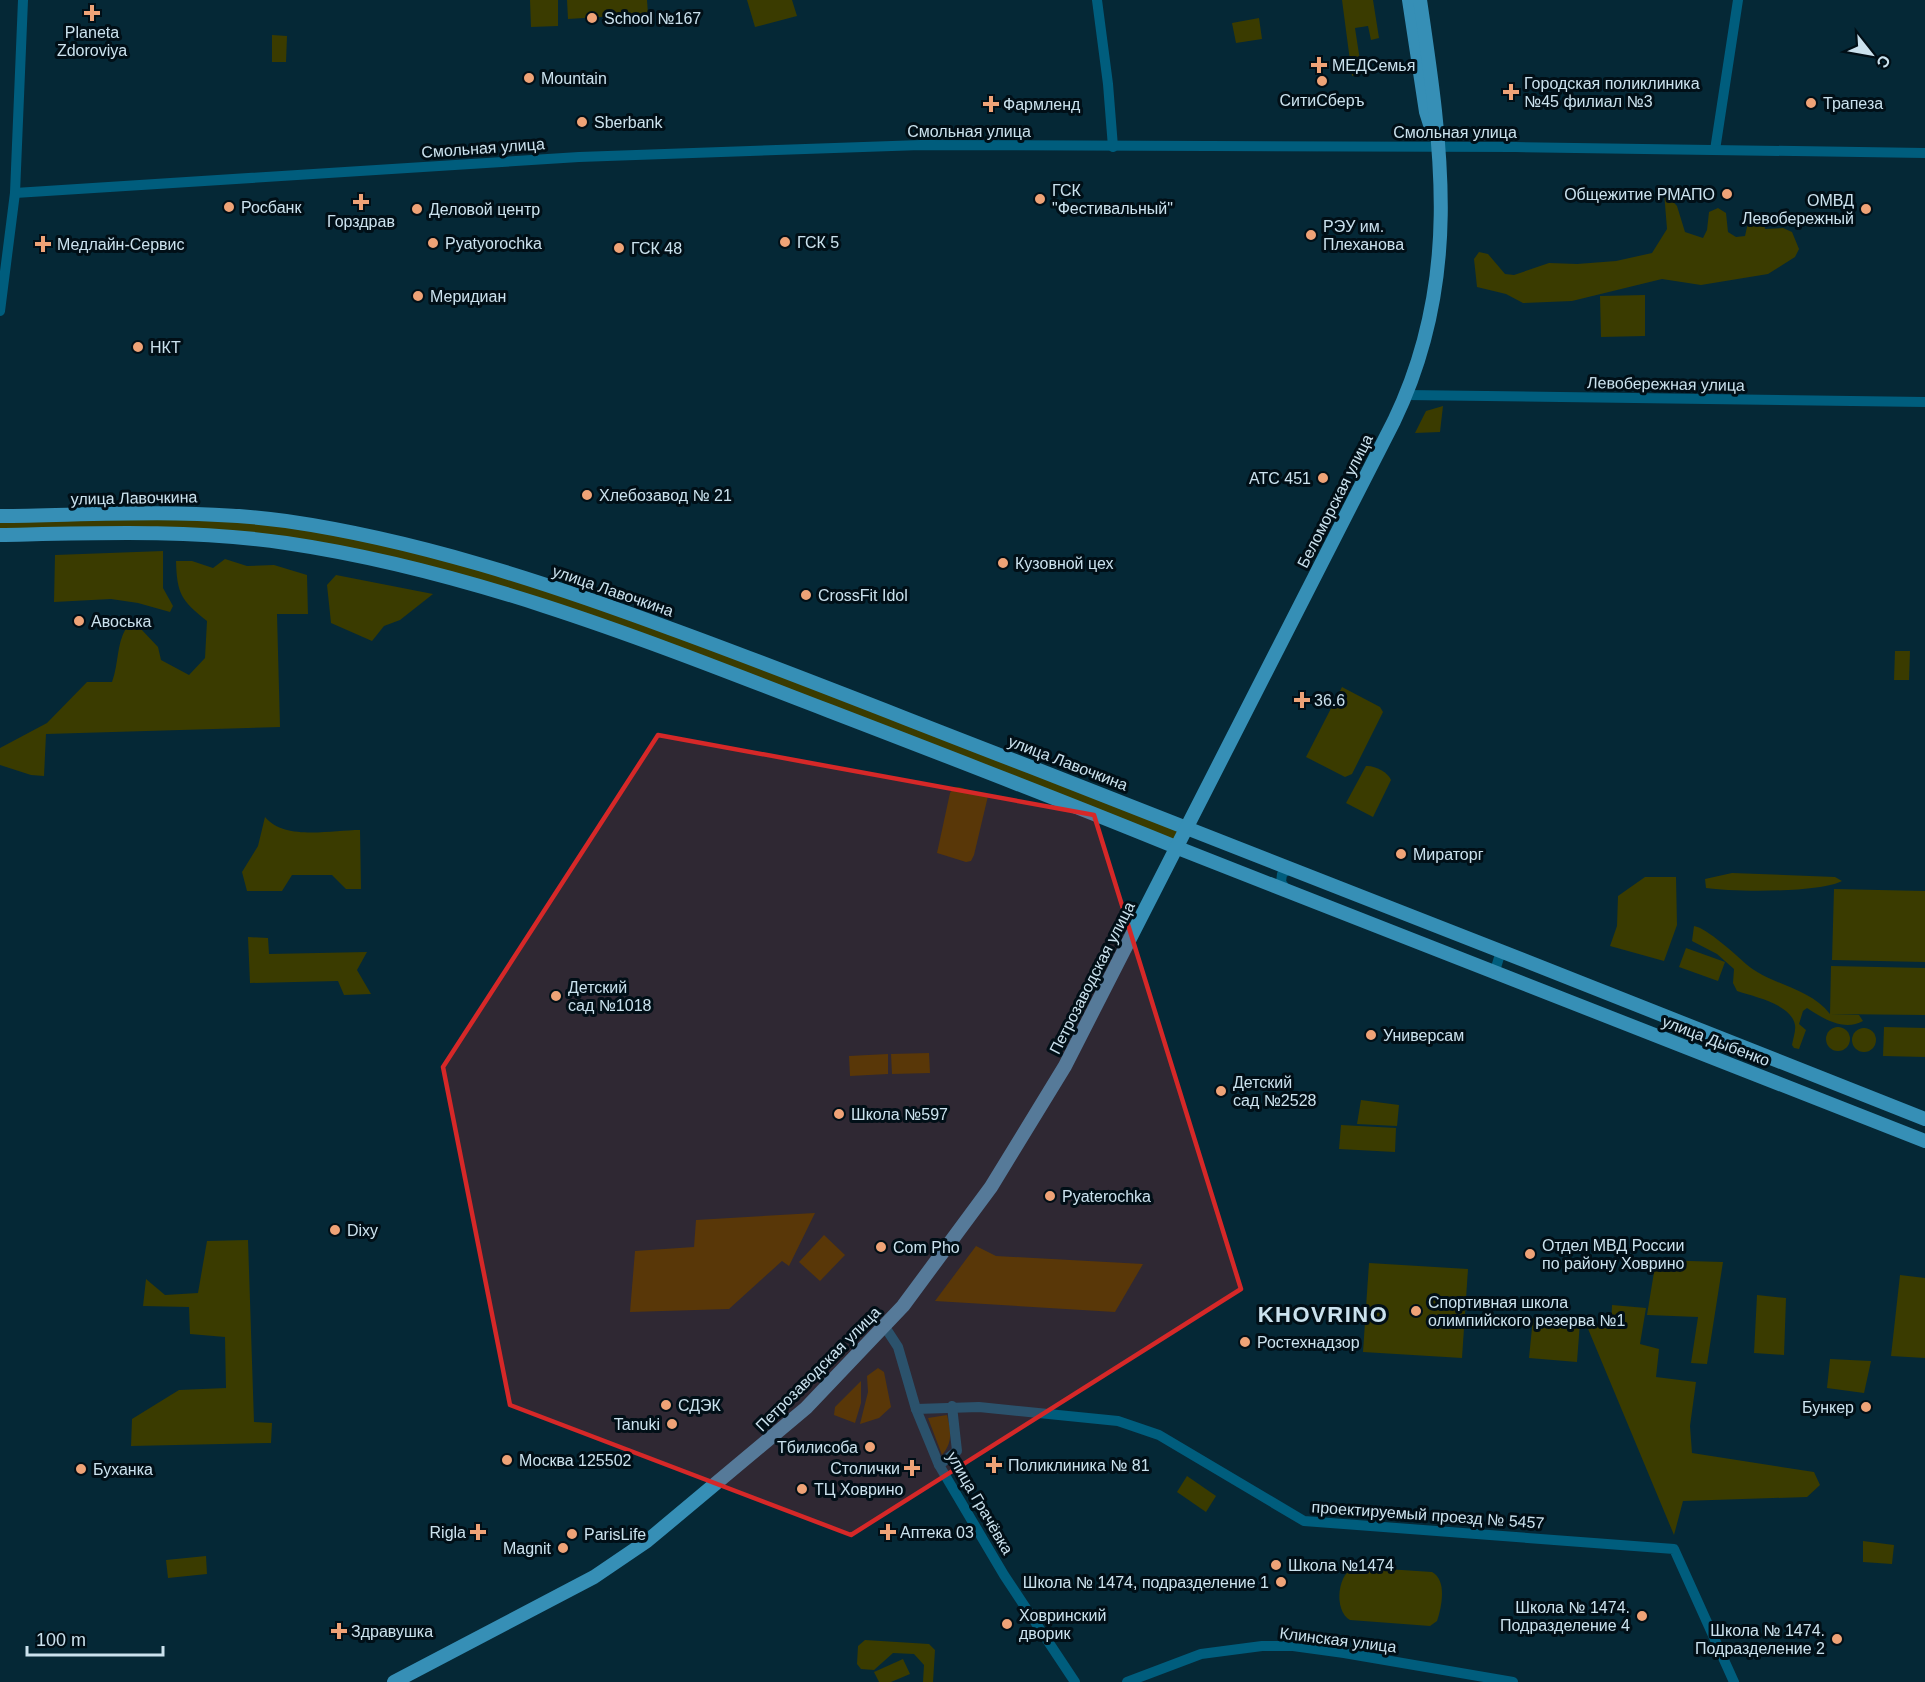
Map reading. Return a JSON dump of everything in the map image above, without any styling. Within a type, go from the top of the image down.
[{"type":"main road","name":"Беломорская улица","points":[[1409,0],[1426,112],[1437,147]]},
{"type":"main road","name":"Беломорская улица","points":[[1177,847],[1406,395],[1431,322],[1441,259],[1442,218],[1436,110],[1420,0]]},
{"type":"main road","name":"улица Лавочкина","points":[[0,516],[175,512],[284,521],[347,532],[431,552],[554,587],[740,654],[1188,826]]},
{"type":"main road","points":[[0,535],[210,535],[280,542],[343,552],[425,571],[573,614],[1177,847]]},
{"type":"main road","name":"улица Дыбенко","points":[[1188,826],[1925,1119]]},
{"type":"main road","name":"улица Дыбенко","points":[[1177,847],[1494,974],[1925,1141]]},
{"type":"main road","name":"Петрозаводская улица","points":[[394,1682],[565,1593],[647,1541],[806,1408],[885,1327],[955,1238],[1016,1150],[1065,1066],[1177,847]]},
{"type":"street","points":[[0,311],[15,193],[23,0]]},
{"type":"street","points":[[1097,0],[1108,84],[1113,147]]},
{"type":"street","points":[[1715,150],[1738,0]]},
{"type":"street","name":"Смольная улица","points":[[15,193],[614,155],[921,145],[1437,147],[1925,153]]},
{"type":"street","name":"Левобережная улица","points":[[1406,395],[1925,402]]},
{"type":"street","points":[[548,606],[556,605],[560,600],[560,592],[554,587]]},
{"type":"street","points":[[573,614],[567,609],[567,602],[572,596],[579,596]]},
{"type":"street","points":[[1288,891],[1282,886],[1281,878],[1289,869],[1297,870]]},
{"type":"street","points":[[1494,974],[1501,951]]},
{"type":"street","name":"улица Грачёвка","points":[[885,1327],[898,1347],[916,1409],[939,1465],[1004,1575],[1075,1682]]},
{"type":"street","points":[[939,1465],[957,1451],[952,1406]]},
{"type":"street","name":"проектируемый проезд № 5457","points":[[916,1409],[952,1406],[1118,1420],[1135,1425],[1185,1450],[1304,1521],[1674,1549],[1734,1682]]},
{"type":"street","name":"Клинская улица","points":[[1127,1682],[1201,1654],[1262,1646],[1293,1646],[1344,1653],[1513,1682]]},
{"type":"highlighted area","points":[[658,735],[1094,815],[1241,1289],[851,1535],[510,1405],[443,1067]]},
{"type":"shaded area","points":[[530,0],[558,0],[558,26],[531,27]]},
{"type":"shaded area","points":[[567,0],[647,0],[648,14],[568,19]]},
{"type":"shaded area","points":[[747,0],[792,0],[797,16],[755,27]]},
{"type":"shaded area","points":[[1342,0],[1373,0],[1379,38],[1371,40],[1368,26],[1355,28],[1362,74],[1352,76]]},
{"type":"shaded area","points":[[1259,18],[1262,39],[1236,43],[1232,23]]},
{"type":"shaded area","points":[[272,35],[287,36],[286,62],[272,62]]},
{"type":"shaded area","points":[[1664,192],[1677,206],[1685,232],[1703,238],[1707,230],[1709,212],[1718,208],[1726,213],[1728,232],[1736,237],[1745,236],[1749,218],[1757,214],[1764,220],[1765,229],[1783,228],[1792,232],[1799,249],[1795,257],[1768,274],[1701,285],[1662,279],[1572,301],[1523,303],[1506,294],[1477,287],[1474,259],[1479,252],[1488,254],[1505,274],[1514,275],[1549,263],[1577,264],[1616,261],[1652,253],[1667,229]]},
{"type":"shaded area","points":[[1645,295],[1645,336],[1601,337],[1600,296]]},
{"type":"shaded area","points":[[1443,406],[1440,432],[1415,433],[1426,411]]},
{"type":"shaded area","points":[[0,516],[284,521],[554,587],[1187,826],[1177,847],[573,614],[280,542],[0,535]]},
{"type":"shaded area","points":[[163,551],[163,588],[173,606],[170,612],[138,603],[111,599],[54,602],[55,555]]},
{"type":"shaded area","points":[[225,559],[247,566],[274,565],[307,575],[308,614],[277,614],[280,727],[46,734],[44,776],[31,775],[0,765],[0,748],[47,723],[87,682],[112,682],[126,628],[141,629],[158,647],[161,660],[189,675],[205,658],[207,621],[182,596],[176,561],[192,561],[213,568]]},
{"type":"shaded area","points":[[336,575],[433,594],[400,620],[384,626],[372,641],[331,623],[327,585]]},
{"type":"shaded area","points":[[1895,651],[1910,651],[1909,680],[1894,680]]},
{"type":"shaded area","points":[[1342,687],[1380,707],[1383,712],[1352,774],[1345,777],[1306,757]]},
{"type":"shaded area","points":[[1366,766],[1380,770],[1391,780],[1373,817],[1346,803]]},
{"type":"shaded area","points":[[959,787],[988,796],[974,855],[971,861],[966,862],[937,853],[950,793],[953,788]]},
{"type":"shaded area","points":[[265,817],[284,829],[296,832],[360,830],[361,889],[346,889],[332,875],[292,875],[282,891],[247,891],[242,872],[258,846]]},
{"type":"shaded area","points":[[1732,873],[1835,877],[1842,881],[1831,885],[1796,890],[1755,891],[1706,888],[1705,879]]},
{"type":"shaded area","points":[[1645,877],[1676,877],[1677,925],[1664,961],[1610,946],[1617,926],[1618,896]]},
{"type":"shaded area","points":[[1834,889],[1925,891],[1925,962],[1832,960]]},
{"type":"shaded area","points":[[1694,926],[1714,937],[1756,971],[1801,992],[1830,1014],[1859,1015],[1863,1021],[1856,1024],[1841,1024],[1826,1019],[1807,1008],[1803,1011],[1799,1024],[1806,1030],[1799,1049],[1794,1048],[1792,1045],[1795,1025],[1792,1018],[1771,1002],[1737,991],[1733,983],[1734,969],[1717,954],[1692,941]]},
{"type":"shaded area","points":[[248,937],[268,938],[269,954],[367,952],[357,970],[371,994],[344,995],[338,981],[250,983]]},
{"type":"shaded area","points":[[1686,948],[1725,962],[1718,981],[1679,967]]},
{"type":"shaded area","points":[[1831,966],[1925,968],[1925,1015],[1830,1014]]},
{"type":"shaded area","points":[[1838,1027],[1843,1028],[1849,1034],[1849,1044],[1843,1050],[1838,1051],[1833,1050],[1827,1044],[1826,1039],[1827,1034],[1833,1028]]},
{"type":"shaded area","points":[[1884,1027],[1925,1028],[1925,1057],[1883,1056]]},
{"type":"shaded area","points":[[1864,1028],[1869,1029],[1875,1035],[1875,1045],[1869,1051],[1864,1052],[1859,1051],[1853,1045],[1852,1040],[1853,1035],[1859,1029]]},
{"type":"shaded area","points":[[929,1053],[930,1073],[892,1074],[891,1054]]},
{"type":"shaded area","points":[[888,1054],[888,1074],[850,1076],[849,1056]]},
{"type":"shaded area","points":[[1361,1100],[1399,1105],[1397,1126],[1357,1124]]},
{"type":"shaded area","points":[[1341,1125],[1396,1128],[1395,1152],[1339,1149]]},
{"type":"shaded area","points":[[815,1213],[789,1266],[782,1261],[729,1309],[630,1312],[635,1251],[694,1247],[696,1220]]},
{"type":"shaded area","points":[[824,1235],[845,1255],[820,1281],[799,1262]]},
{"type":"shaded area","points":[[248,1240],[254,1422],[272,1423],[271,1443],[131,1446],[132,1419],[179,1390],[226,1388],[225,1337],[190,1334],[189,1307],[143,1306],[146,1279],[165,1295],[198,1293],[207,1241]]},
{"type":"shaded area","points":[[976,1246],[996,1256],[1143,1264],[1115,1312],[935,1301]]},
{"type":"shaded area","points":[[1656,1260],[1723,1262],[1707,1364],[1691,1363],[1698,1317],[1647,1315]]},
{"type":"shaded area","name":"Спортивная школа олимпийского резерва №1","points":[[1369,1263],[1468,1269],[1462,1358],[1363,1352]]},
{"type":"shaded area","points":[[1900,1275],[1925,1278],[1925,1358],[1891,1356]]},
{"type":"shaded area","points":[[1757,1295],[1786,1298],[1784,1355],[1754,1353]]},
{"type":"shaded area","points":[[1612,1305],[1646,1308],[1640,1344],[1659,1349],[1656,1377],[1696,1382],[1690,1426],[1692,1453],[1814,1472],[1820,1485],[1807,1497],[1683,1501],[1674,1535],[1586,1324],[1611,1329]]},
{"type":"shaded area","points":[[1533,1318],[1580,1322],[1577,1362],[1529,1358]]},
{"type":"shaded area","points":[[1830,1359],[1871,1361],[1864,1393],[1827,1388]]},
{"type":"shaded area","points":[[878,1368],[884,1372],[891,1407],[879,1418],[860,1424],[868,1392],[867,1376]]},
{"type":"shaded area","points":[[861,1381],[861,1403],[855,1423],[834,1415],[835,1407]]},
{"type":"shaded area","points":[[947,1415],[950,1436],[948,1446],[942,1455],[928,1418]]},
{"type":"shaded area","points":[[1187,1476],[1216,1496],[1206,1512],[1177,1492]]},
{"type":"shaded area","points":[[1863,1541],[1894,1545],[1892,1564],[1863,1562]]},
{"type":"shaded area","points":[[206,1556],[207,1574],[168,1578],[166,1560]]},
{"type":"shaded area","points":[[1357,1567],[1432,1572],[1440,1581],[1442,1594],[1437,1621],[1430,1626],[1350,1620],[1341,1608],[1340,1591],[1345,1575]]},
{"type":"shaded area","points":[[865,1640],[929,1644],[935,1650],[933,1682],[923,1682],[924,1665],[914,1654],[893,1653],[874,1670],[861,1669],[857,1664],[858,1646]]},
{"type":"shaded area","points":[[903,1659],[910,1674],[891,1682],[879,1682],[874,1672]]},
{"type":"place","name":"Planeta Zdoroviya","points":[[92,13]]},
{"type":"place","name":"School №167","points":[[592,18]]},
{"type":"place","name":"МЕДСемья","points":[[1319,65]]},
{"type":"place","name":"Mountain","points":[[529,78]]},
{"type":"place","name":"СитиСберъ","points":[[1322,81]]},
{"type":"place","name":"Городская поликлиника №45 филиал №3","points":[[1511,92]]},
{"type":"place","name":"Трапеза","points":[[1811,103]]},
{"type":"place","name":"Фармленд","points":[[991,104]]},
{"type":"place","name":"Sberbank","points":[[582,122]]},
{"type":"place","name":"Общежитие РМАПО","points":[[1727,194]]},
{"type":"place","name":"ГСК \"Фестивальный\"","points":[[1040,199]]},
{"type":"place","name":"Горздрав","points":[[361,202]]},
{"type":"place","name":"Росбанк","points":[[229,207]]},
{"type":"place","name":"Деловой центр","points":[[417,209]]},
{"type":"place","name":"ОМВД Левобережный","points":[[1866,209]]},
{"type":"place","name":"РЭУ им. Плеханова","points":[[1311,235]]},
{"type":"place","name":"ГСК 5","points":[[785,242]]},
{"type":"place","name":"Pyatyorochka","points":[[433,243]]},
{"type":"place","name":"Медлайн-Сервис","points":[[43,244]]},
{"type":"place","name":"ГСК 48","points":[[619,248]]},
{"type":"place","name":"Меридиан","points":[[418,296]]},
{"type":"place","name":"НКТ","points":[[138,347]]},
{"type":"place","name":"АТС 451","points":[[1323,478]]},
{"type":"place","name":"Хлебозавод № 21","points":[[587,495]]},
{"type":"place","name":"Кузовной цех","points":[[1003,563]]},
{"type":"place","name":"CrossFit Idol","points":[[806,595]]},
{"type":"place","name":"Авоська","points":[[79,621]]},
{"type":"place","name":"36.6","points":[[1302,700]]},
{"type":"place","name":"Мираторг","points":[[1401,854]]},
{"type":"place","name":"Детский сад №1018","points":[[556,996]]},
{"type":"place","name":"Универсам","points":[[1371,1035]]},
{"type":"place","name":"Детский сад №2528","points":[[1221,1091]]},
{"type":"place","name":"Школа №597","points":[[839,1114]]},
{"type":"place","name":"Pyaterochka","points":[[1050,1196]]},
{"type":"place","name":"Dixy","points":[[335,1230]]},
{"type":"place","name":"Com Pho","points":[[881,1247]]},
{"type":"place","name":"Отдел МВД России по району Ховрино","points":[[1530,1254]]},
{"type":"place","name":"Спортивная школа олимпийского резерва №1","points":[[1416,1311]]},
{"type":"place","name":"Ростехнадзор","points":[[1245,1342]]},
{"type":"place","name":"СДЭК","points":[[666,1405]]},
{"type":"place","name":"Бункер","points":[[1866,1407]]},
{"type":"place","name":"Tanuki","points":[[672,1424]]},
{"type":"place","name":"Тбилисоба","points":[[870,1447]]},
{"type":"place","name":"Москва 125502","points":[[507,1460]]},
{"type":"place","name":"Поликлиника № 81","points":[[994,1465]]},
{"type":"place","name":"Столички","points":[[912,1468]]},
{"type":"place","name":"Буханка","points":[[81,1469]]},
{"type":"place","name":"ТЦ Ховрино","points":[[802,1489]]},
{"type":"place","name":"Rigla","points":[[478,1532]]},
{"type":"place","name":"Аптека 03","points":[[888,1532]]},
{"type":"place","name":"ParisLife","points":[[572,1534]]},
{"type":"place","name":"Magnit","points":[[563,1548]]},
{"type":"place","name":"Школа №1474","points":[[1276,1565]]},
{"type":"place","name":"Школа № 1474, подразделение 1","points":[[1281,1582]]},
{"type":"place","name":"Школа № 1474. Подразделение 4","points":[[1642,1616]]},
{"type":"place","name":"Ховринский дворик","points":[[1007,1624]]},
{"type":"place","name":"Здравушка","points":[[339,1631]]},
{"type":"place","name":"Школа № 1474. Подразделение 2","points":[[1837,1639]]},
{"type":"district","name":"KHOVRINO","points":[[1323,1314]]}]
